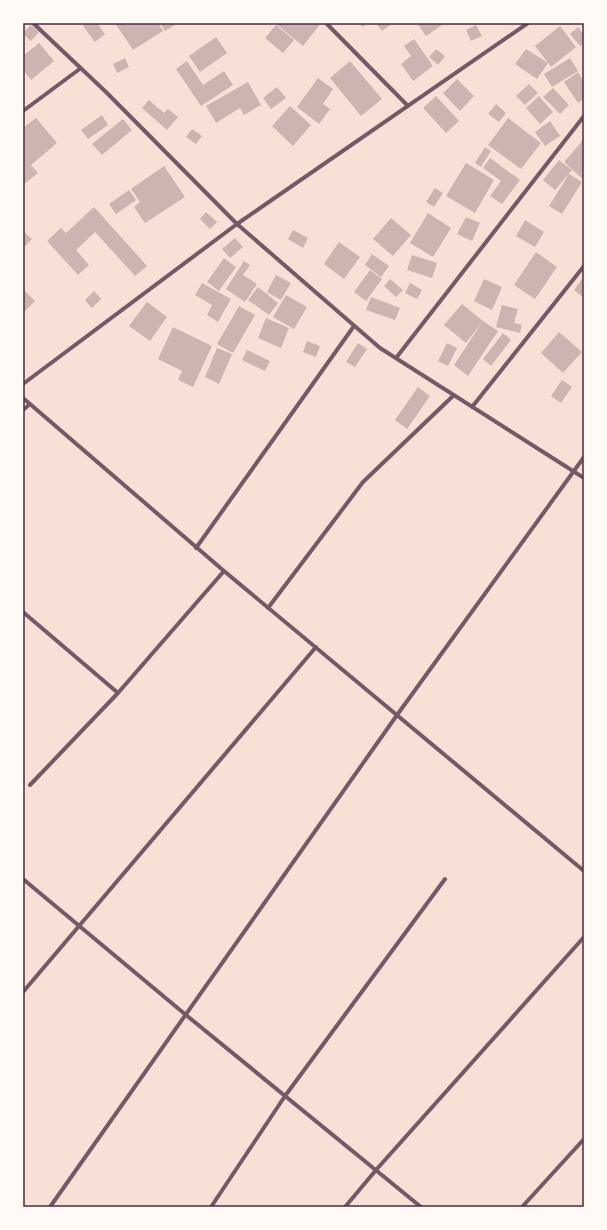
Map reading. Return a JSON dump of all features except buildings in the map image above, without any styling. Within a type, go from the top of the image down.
[{"type":"street","points":[[33,23],[112,97],[237,224],[380,348],[584,478]]},
{"type":"street","points":[[326,23],[408,106]]},
{"type":"street","points":[[23,384],[237,224],[528,23]]},
{"type":"street","points":[[23,111],[81,68]]},
{"type":"street","points":[[396,358],[584,116]]},
{"type":"street","points":[[472,407],[584,266]]},
{"type":"street","points":[[196,548],[354,326]]},
{"type":"street","points":[[268,608],[363,482],[454,395]]},
{"type":"street","points":[[23,398],[196,548],[584,871]]},
{"type":"street","points":[[23,410],[30,404]]},
{"type":"street","points":[[50,1207],[397,715],[584,457]]},
{"type":"street","points":[[30,785],[118,693],[224,571]]},
{"type":"street","points":[[23,612],[118,693]]},
{"type":"street","points":[[23,992],[316,647]]},
{"type":"street","points":[[23,879],[186,1015],[421,1207]]},
{"type":"street","points":[[210,1207],[285,1096],[445,879]]},
{"type":"street","points":[[345,1207],[376,1170],[584,937]]},
{"type":"street","points":[[522,1207],[584,1139]]}]
